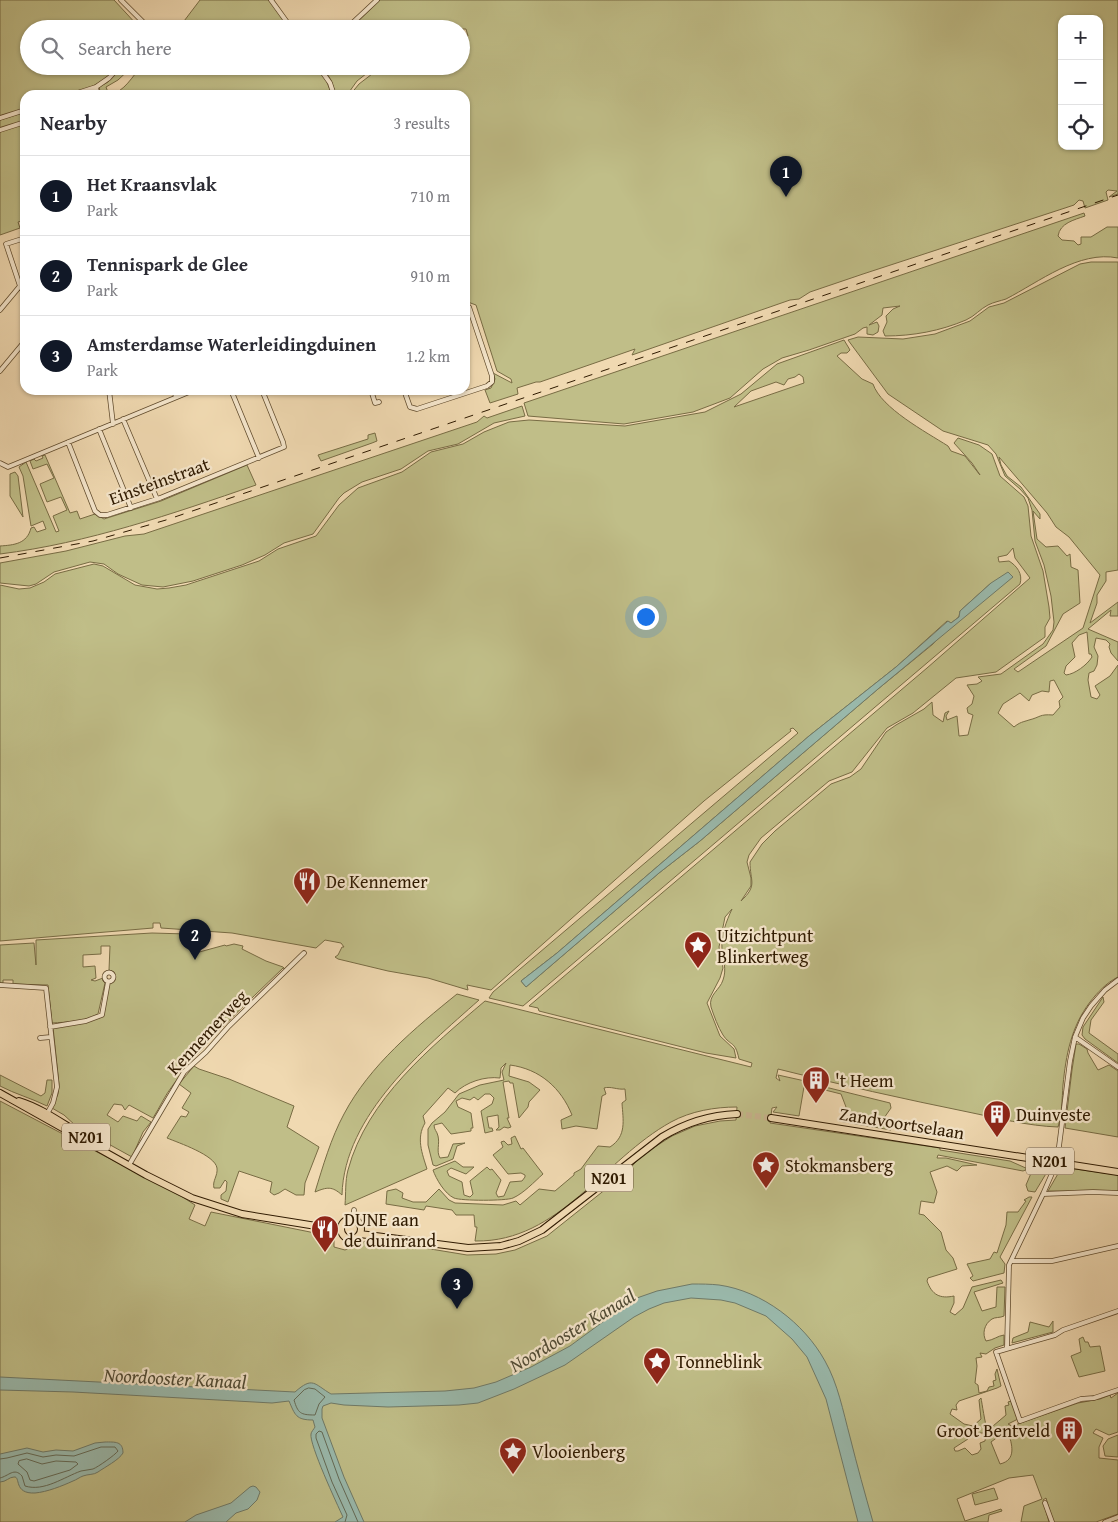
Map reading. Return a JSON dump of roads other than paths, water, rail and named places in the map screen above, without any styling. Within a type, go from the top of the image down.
[{"type":"main road","name":"N201","points":[[0,1093],[26,1103],[45,1116],[130,1164],[147,1171],[160,1182],[192,1198],[226,1210],[300,1224],[341,1228],[343,1236],[349,1239],[354,1239],[360,1231],[468,1248],[501,1246],[519,1241],[542,1230],[662,1137],[682,1126],[704,1118],[737,1114]]},
{"type":"main road","name":"Zandvoortselaan","points":[[771,1118],[1118,1172]]},
{"type":"main road","points":[[341,1228],[347,1220],[352,1220],[359,1223],[360,1231]]},
{"type":"street","points":[[120,0],[141,20]]},
{"type":"street","points":[[272,0],[286,20]]},
{"type":"street","points":[[355,20],[376,0]]},
{"type":"street","points":[[98,90],[112,75]]},
{"type":"street","points":[[324,75],[332,90]]},
{"type":"street","points":[[0,118],[20,112]]},
{"type":"street","points":[[0,130],[20,124]]},
{"type":"street","points":[[0,243],[6,244],[20,240]]},
{"type":"street","points":[[0,310],[20,286],[6,244]]},
{"type":"street","points":[[470,307],[492,376],[492,382],[487,386],[470,391]]},
{"type":"street","points":[[0,371],[20,347]]},
{"type":"street","points":[[110,395],[113,424]]},
{"type":"street","points":[[0,463],[8,467],[183,395]]},
{"type":"street","points":[[233,395],[259,458]]},
{"type":"street","name":"Einsteinstraat","points":[[68,442],[97,513],[105,516],[156,500],[282,448],[284,445],[264,395]]},
{"type":"street","points":[[373,395],[375,403],[379,402]]},
{"type":"street","points":[[406,395],[410,407],[417,409],[458,395]]},
{"type":"street","points":[[123,419],[156,500]]},
{"type":"street","points":[[99,429],[131,508]]},
{"type":"street","name":"Kennemerweg","points":[[130,1164],[184,1072],[304,953]]},
{"type":"street","points":[[1008,1348],[1008,1275],[1011,1261],[1057,1162],[1074,1037],[1091,1006],[1104,990],[1118,980]]},
{"type":"street","points":[[50,1027],[86,1022],[102,1015],[108,982]]},
{"type":"street","points":[[0,985],[46,988],[57,1087],[53,1103],[45,1116]]},
{"type":"street","points":[[40,1038],[51,1037]]},
{"type":"street","points":[[1074,1037],[1118,1067]]},
{"type":"street","points":[[1043,1194],[1118,1193]]},
{"type":"street","points":[[352,1220],[354,1210]]},
{"type":"street","points":[[1011,1261],[1052,1261],[1118,1246]]},
{"type":"street","points":[[991,1353],[1055,1335],[1063,1330],[1118,1311]]},
{"type":"street","points":[[996,1352],[1020,1421],[1081,1399],[1094,1398],[1118,1390]]},
{"type":"street","points":[[1045,1503],[1052,1522]]},
{"type":"street","points":[[1104,1522],[1118,1517]]},
{"type":"water","points":[[1008,572],[1013,577],[700,841],[659,873],[526,987],[521,981],[557,953],[809,736],[896,667],[948,621],[951,623],[959,617],[960,611],[991,583]]},
{"type":"water","points":[[692,1284],[719,1285],[751,1294],[780,1311],[794,1322],[816,1347],[830,1370],[837,1388],[873,1522],[858,1522],[826,1399],[807,1357],[792,1339],[766,1316],[735,1303],[721,1300],[691,1298],[664,1303],[649,1309],[634,1317],[565,1365],[514,1389],[478,1403],[388,1407],[331,1403],[323,1406],[322,1418],[344,1477],[364,1522],[335,1522],[343,1517],[314,1449],[311,1434],[315,1427],[313,1420],[297,1416],[289,1401],[272,1403],[0,1390],[0,1377],[295,1392],[306,1384],[313,1383],[331,1394],[445,1391],[474,1388],[496,1382],[531,1367],[570,1346],[634,1299],[657,1291]]},
{"type":"water","points":[[95,1443],[120,1444],[123,1453],[115,1461],[96,1473],[35,1493],[23,1491],[16,1477],[0,1482],[0,1454],[27,1448],[43,1452],[56,1450],[73,1451]]},
{"type":"water","points":[[253,1486],[260,1492],[257,1500],[248,1509],[236,1513],[226,1522],[185,1522],[196,1515],[231,1503]]},
{"type":"tunnel","points":[[737,1114],[771,1118]]},
{"type":"railway","points":[[0,558],[93,541],[166,520],[1118,195]]},
{"type":"place","name":"Het Kraansvlak","points":[[786,197]]},
{"type":"place","name":"De Kennemer","points":[[307,905]]},
{"type":"place","name":"Tennispark de Glee","points":[[195,960]]},
{"type":"place","name":"Uitzichtpunt Blinkertweg","points":[[698,969]]},
{"type":"place","name":"'t Heem","points":[[816,1104]]},
{"type":"place","name":"Duinveste","points":[[997,1138]]},
{"type":"place","name":"Stokmansberg","points":[[766,1189]]},
{"type":"place","name":"DUNE aan de duinrand","points":[[325,1253]]},
{"type":"place","name":"Amsterdamse Waterleidingduinen","points":[[457,1309]]},
{"type":"place","name":"Tonneblink","points":[[657,1385]]},
{"type":"place","name":"Groot Bentveld","points":[[1069,1454]]},
{"type":"place","name":"Vlooienberg","points":[[513,1475]]},
{"type":"water label","name":"Noordooster Kanaal","points":[[572,1330]]},
{"type":"water label","name":"Noordooster Kanaal","points":[[175,1378]]}]
